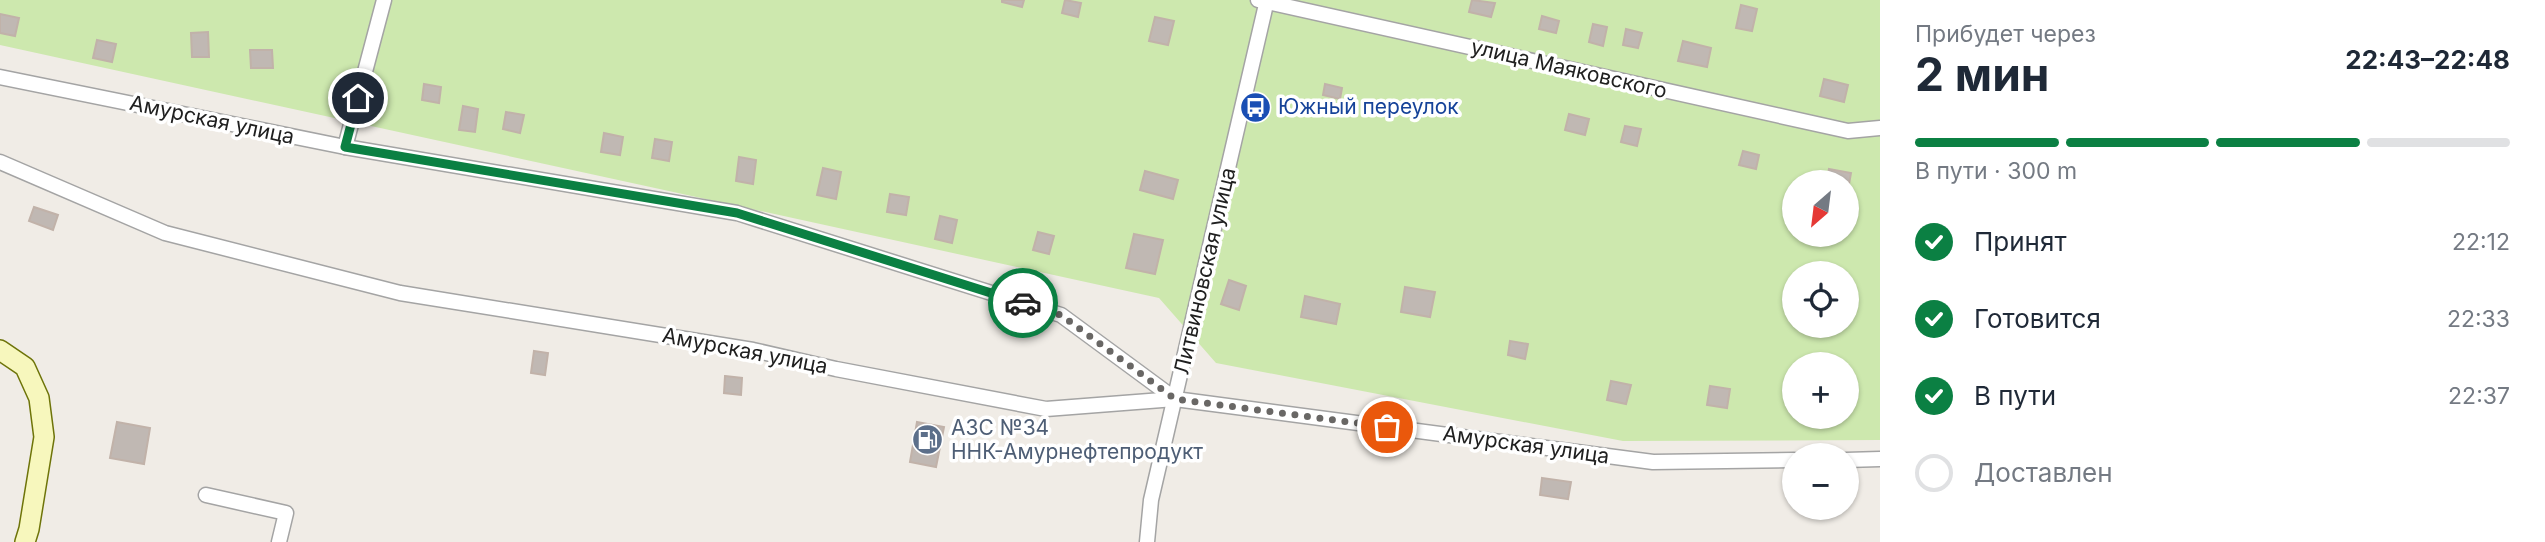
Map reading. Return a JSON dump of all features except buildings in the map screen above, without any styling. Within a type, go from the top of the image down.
[{"type":"main road","points":[[0,350],[24,367],[39,398],[41,411],[44,438],[25,542]]},
{"type":"street","points":[[345,147],[384,0]]},
{"type":"street","name":"улица Маяковского","points":[[1264,1],[1848,131],[1880,128]]},
{"type":"street","name":"Литвиновская улица","points":[[1147,542],[1151,500],[1264,1]]},
{"type":"street","name":"Амурская улица","points":[[0,77],[345,147],[737,213],[1061,315],[1175,399]]},
{"type":"street","name":"Амурская улица","points":[[0,162],[165,233],[400,293],[753,349],[836,369],[1046,409],[1175,399],[1653,461],[1782,460]]},
{"type":"street","points":[[1859,460],[1880,459]]},
{"type":"street","points":[[206,495],[286,513],[279,542]]},
{"type":"green space","points":[[0,0],[1880,0],[1880,440],[1623,441],[1216,363],[1159,298],[0,45]]},
{"type":"way so far","points":[[1023,303],[1061,315],[1175,399],[1387,427]]},
{"type":"place","name":"Южный переулок","points":[[1255,107]]},
{"type":"place","name":"АЗС №34 ННК-Амурнефтепродукт","points":[[928,440]]},
{"type":"route","points":[[358,98],[345,147],[737,213],[1023,303]]}]
